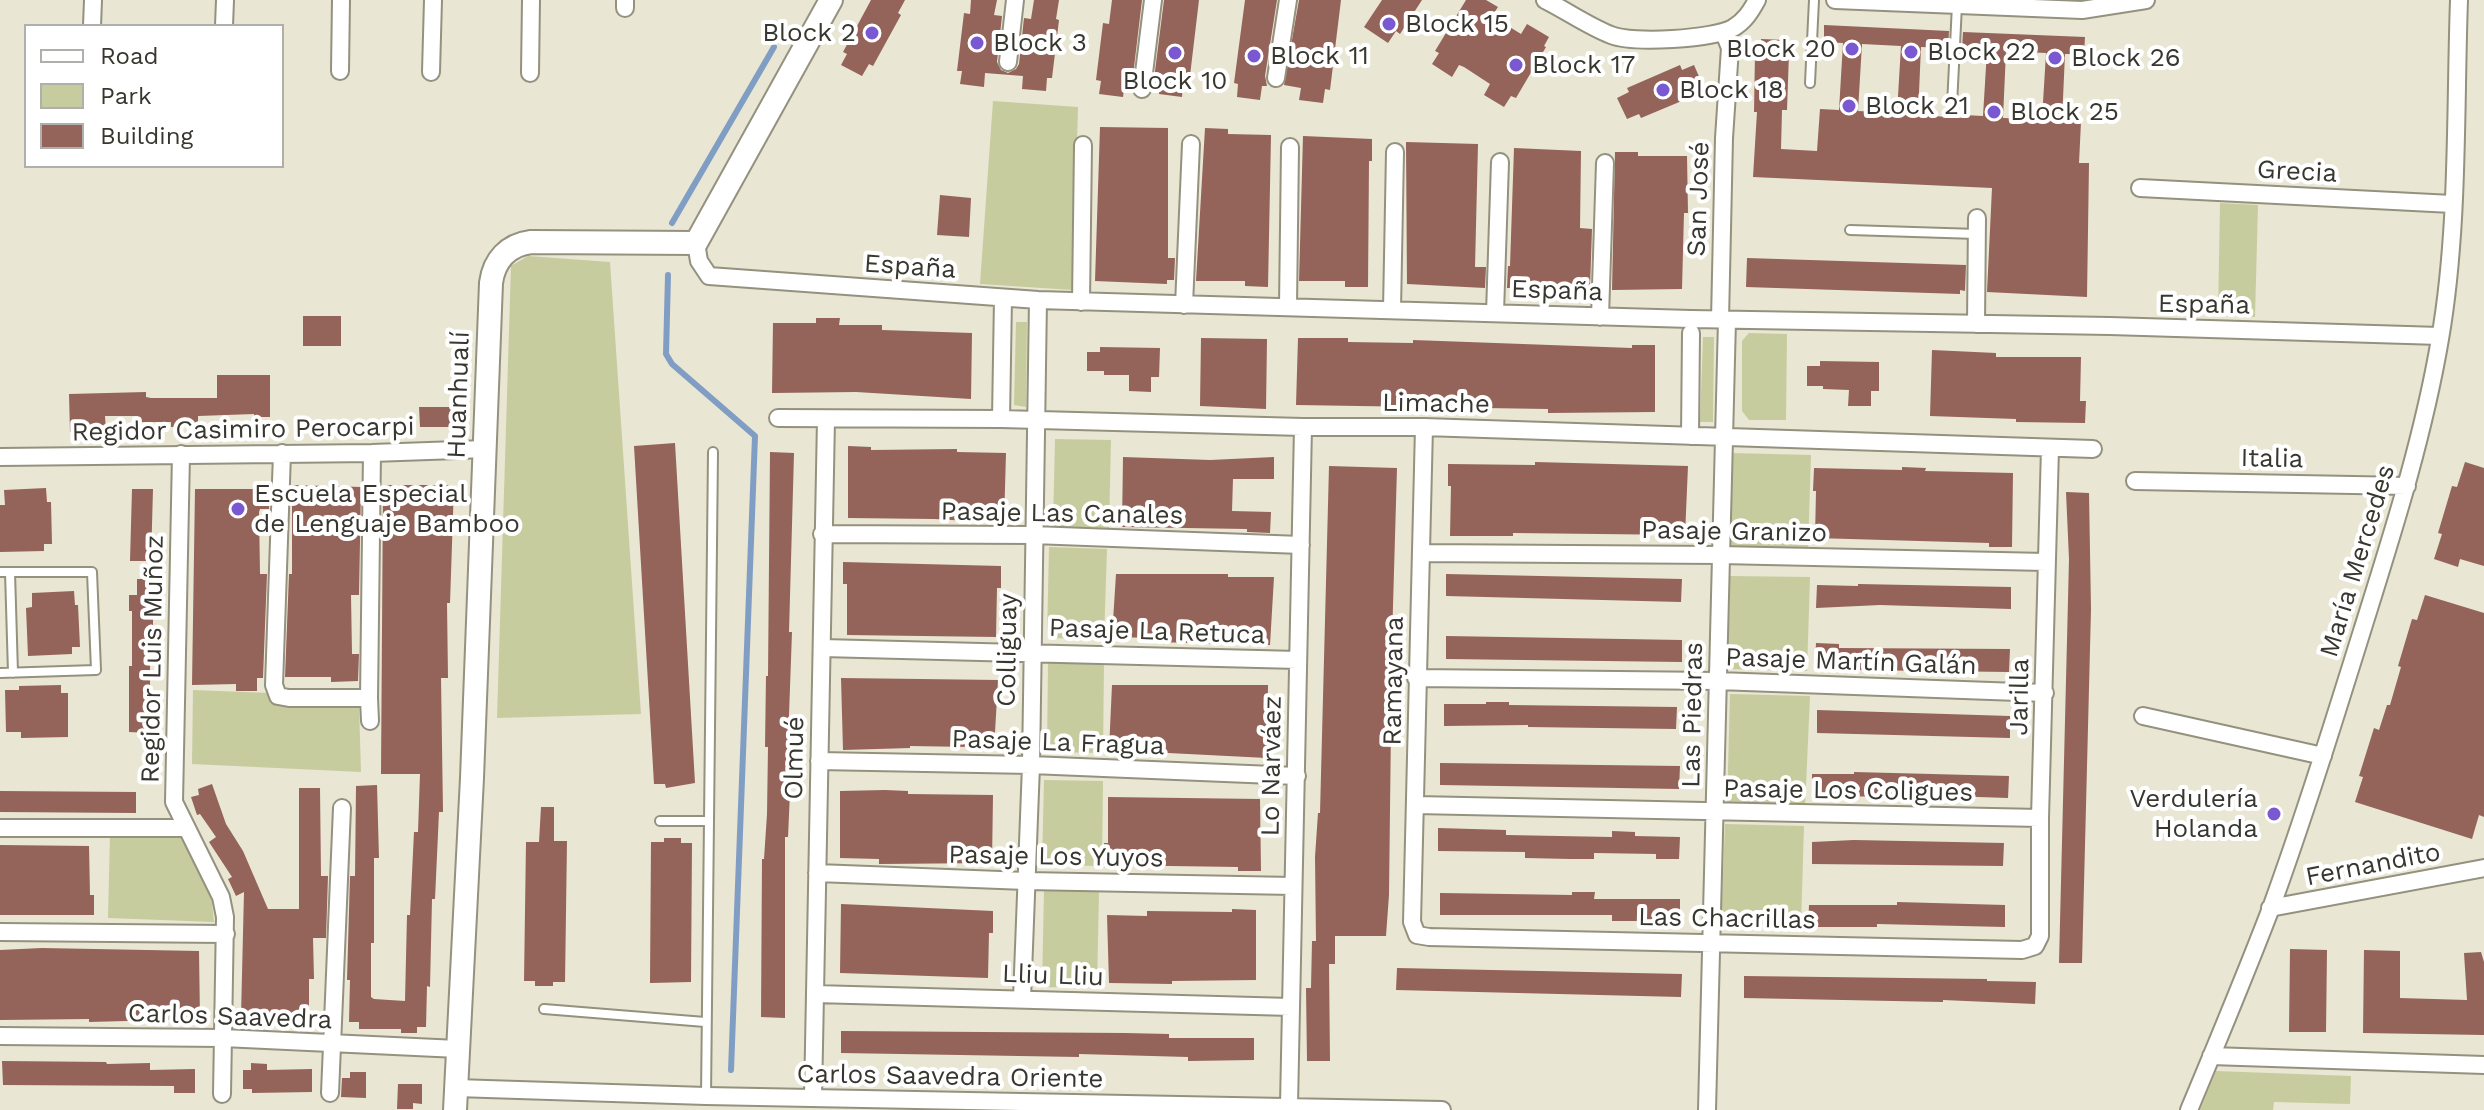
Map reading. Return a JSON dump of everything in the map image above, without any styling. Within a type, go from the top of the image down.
[{"type":"street","points":[[92,24],[93,0]]},
{"type":"street","points":[[224,24],[225,0]]},
{"type":"street","points":[[340,71],[341,0]]},
{"type":"street","points":[[431,72],[433,0]]},
{"type":"street","points":[[530,73],[531,0]]},
{"type":"street","points":[[696,243],[831,0]]},
{"type":"street","points":[[1008,62],[1015,0]]},
{"type":"street","points":[[1142,89],[1153,0]]},
{"type":"street","points":[[1276,78],[1288,0]]},
{"type":"street","points":[[1545,0],[1610,35],[1626,40],[1724,33],[1749,15],[1757,0]]},
{"type":"street","points":[[1835,0],[2082,10],[2146,0]]},
{"type":"street","name":"María Mercedes","points":[[2189,1110],[2270,908],[2323,756],[2407,486],[2440,336],[2452,204],[2459,0]]},
{"type":"street","name":"San José","points":[[1723,320],[1724,138],[1730,48],[1724,33]]},
{"type":"street","points":[[1184,305],[1191,144]]},
{"type":"street","points":[[1081,302],[1083,145]]},
{"type":"street","points":[[1288,306],[1290,147]]},
{"type":"street","points":[[1392,310],[1395,152]]},
{"type":"street","points":[[1495,313],[1500,162]]},
{"type":"street","points":[[1600,317],[1605,163]]},
{"type":"street","name":"Grecia","points":[[2140,188],[2452,204]]},
{"type":"street","points":[[1976,324],[1977,226]]},
{"type":"street","name":"Huanhualí","points":[[456,1099],[493,269],[504,253],[521,243],[696,243]]},
{"type":"street","name":"España","points":[[696,243],[699,261],[709,276],[1038,300],[1600,317],[2440,336]]},
{"type":"street","points":[[1001,419],[1003,298]]},
{"type":"street","name":"Colliguay","points":[[1022,999],[1031,765],[1038,300]]},
{"type":"street","name":"Las Piedras","points":[[1707,1110],[1724,437],[1723,320]]},
{"type":"street","points":[[1690,436],[1691,333]]},
{"type":"street","name":"Limache","points":[[778,418],[1424,427],[2093,449]]},
{"type":"street","name":"Olmué","points":[[813,1098],[826,419]]},
{"type":"street","name":"Lo Narváez","points":[[1289,1105],[1303,427]]},
{"type":"street","name":"Ramayana","points":[[1417,935],[1412,922],[1424,427]]},
{"type":"street","name":"Jarilla","points":[[2035,946],[2040,936],[2040,818],[2050,448]]},
{"type":"street","name":"Regidor Casimiro Perocarpi","points":[[0,457],[486,449]]},
{"type":"street","points":[[282,453],[276,692],[278,696],[289,698],[369,698]]},
{"type":"street","points":[[370,721],[372,453]]},
{"type":"street","name":"Regidor Luis Muñoz","points":[[181,454],[174,802],[221,897],[226,934],[222,1094]]},
{"type":"street","name":"Italia","points":[[2135,481],[2407,486]]},
{"type":"street","name":"Pasaje Las Canales","points":[[822,534],[1033,535],[1301,545]]},
{"type":"street","name":"Pasaje Granizo","points":[[1422,553],[2046,562]]},
{"type":"street","name":"Pasaje La Retuca","points":[[822,648],[1298,660]]},
{"type":"street","name":"Pasaje Martín Galán","points":[[1416,678],[1718,681],[2045,693]]},
{"type":"street","points":[[2143,716],[2323,756]]},
{"type":"street","name":"Pasaje La Fragua","points":[[819,761],[1031,765],[1297,776]]},
{"type":"street","name":"Pasaje Los Coligues","points":[[1416,805],[2040,818]]},
{"type":"street","points":[[330,1093],[342,808]]},
{"type":"street","points":[[0,828],[185,828]]},
{"type":"street","name":"Fernandito","points":[[2270,908],[2484,868]]},
{"type":"street","name":"Pasaje Los Yuyos","points":[[817,873],[1293,886]]},
{"type":"street","points":[[0,932],[226,934]]},
{"type":"street","name":"Las Chacrillas","points":[[1417,935],[2022,950],[2035,946]]},
{"type":"street","name":"Lliu Lliu","points":[[815,994],[1291,1007]]},
{"type":"street","name":"Carlos Saavedra","points":[[0,1036],[223,1038],[458,1049]]},
{"type":"street","points":[[2211,1056],[2484,1065]]},
{"type":"street","name":"Carlos Saavedra Oriente","points":[[456,1099],[706,1096],[1442,1110]]},
{"type":"lane","points":[[1810,83],[1814,0]]},
{"type":"lane","points":[[1952,105],[1954,3]]},
{"type":"lane","points":[[1850,230],[1977,226]]},
{"type":"lane","points":[[706,1096],[713,452]]},
{"type":"lane","points":[[0,673],[13,673],[96,670],[92,572],[5,572],[13,673]]},
{"type":"lane","points":[[660,821],[709,821]]},
{"type":"lane","points":[[544,1009],[705,1022]]},
{"type":"green space","points":[[993,101],[1078,107],[1073,290],[980,284]]},
{"type":"green space","points":[[2220,203],[2258,205],[2255,317],[2218,316]]},
{"type":"green space","points":[[528,256],[610,262],[641,714],[497,718],[511,266]]},
{"type":"green space","points":[[1016,322],[1027,322],[1026,407],[1014,405]]},
{"type":"green space","points":[[1749,333],[1787,334],[1786,420],[1749,420],[1742,411],[1742,341]]},
{"type":"green space","points":[[1703,337],[1714,337],[1713,422],[1700,422]]},
{"type":"green space","points":[[1055,439],[1111,440],[1109,528],[1053,527]]},
{"type":"green space","points":[[1731,453],[1811,455],[1808,549],[1728,546]]},
{"type":"green space","points":[[1049,547],[1107,549],[1104,639],[1047,638]]},
{"type":"green space","points":[[1730,576],[1810,577],[1807,671],[1728,669]]},
{"type":"green space","points":[[1048,662],[1104,663],[1103,753],[1047,752]]},
{"type":"green space","points":[[193,690],[270,693],[359,705],[361,772],[192,764]]},
{"type":"green space","points":[[1730,694],[1810,696],[1805,808],[1727,805]]},
{"type":"green space","points":[[1044,780],[1103,781],[1102,866],[1042,865]]},
{"type":"green space","points":[[1725,824],[1804,826],[1801,925],[1721,923]]},
{"type":"green space","points":[[110,834],[180,836],[211,894],[214,922],[108,918]]},
{"type":"green space","points":[[1044,890],[1099,892],[1097,988],[1042,987]]},
{"type":"green space","points":[[2216,1071],[2351,1076],[2350,1104],[2274,1102],[2273,1110],[2200,1110]]},
{"type":"building","name":"Block 2","points":[[871,0],[905,0],[898,13],[901,15],[873,66],[869,64],[862,76],[841,65],[847,54],[843,52]]},
{"type":"building","points":[[971,0],[997,0],[994,15],[1002,16],[997,62],[1001,70],[1008,73],[1019,64],[1024,18],[1031,19],[1034,0],[1059,0],[1052,78],[1047,78],[1046,91],[1022,89],[1023,76],[985,73],[984,87],[960,84],[962,71],[957,71],[964,13],[970,14]]},
{"type":"building","points":[[1112,0],[1142,0],[1132,84],[1125,83],[1123,97],[1099,94],[1101,81],[1096,80],[1103,23],[1109,24]]},
{"type":"building","name":"Block 10","points":[[1164,0],[1199,0],[1189,84],[1183,83],[1182,97],[1159,94],[1159,88],[1153,87]]},
{"type":"building","name":"Block 11","points":[[1245,0],[1277,0],[1265,76],[1267,86],[1262,86],[1260,100],[1237,97],[1238,84],[1234,83]]},
{"type":"building","points":[[1299,0],[1341,0],[1330,90],[1325,89],[1323,103],[1299,100],[1301,88],[1284,85]]},
{"type":"building","name":"Block 15","points":[[1382,0],[1422,0],[1400,34],[1396,31],[1388,43],[1364,27]]},
{"type":"building","points":[[1466,0],[1486,0],[1498,7],[1492,16],[1521,34],[1527,24],[1549,37],[1516,98],[1511,96],[1504,107],[1484,95],[1490,84],[1464,67],[1459,65],[1452,77],[1432,64],[1439,53],[1435,51]]},
{"type":"building","points":[[1824,25],[1949,31],[1948,48],[1921,47],[1918,115],[1964,118],[1964,115],[1983,116],[1987,50],[1962,49],[1963,32],[2085,37],[2084,54],[2065,54],[2062,121],[2081,122],[2079,163],[2089,163],[2087,297],[1987,292],[1992,188],[1753,177],[1757,112],[1754,112],[1755,53],[1760,53],[1761,39],[1785,40],[1784,53],[1789,53],[1787,110],[1782,110],[1781,149],[1817,151],[1820,109],[1839,110],[1843,43],[1824,42]],"holes":[[[1862,44],[1901,46],[1897,113],[1858,111]],[[2006,51],[2046,53],[2042,119],[2003,118]]]},
{"type":"building","name":"Block 18","points":[[1680,65],[1682,70],[1694,65],[1704,88],[1694,92],[1696,95],[1641,118],[1639,114],[1627,119],[1617,98],[1629,92],[1627,88]]},
{"type":"building","points":[[1100,127],[1168,128],[1168,258],[1175,258],[1174,280],[1167,280],[1167,284],[1095,281]]},
{"type":"building","points":[[1205,128],[1228,129],[1228,134],[1271,135],[1268,287],[1245,286],[1245,281],[1196,281]]},
{"type":"building","points":[[1303,136],[1372,139],[1372,161],[1369,161],[1368,287],[1345,287],[1345,281],[1299,281]]},
{"type":"building","points":[[1406,142],[1478,144],[1475,267],[1486,267],[1485,288],[1407,284]]},
{"type":"building","points":[[1514,148],[1581,151],[1580,228],[1592,229],[1590,287],[1507,288]]},
{"type":"building","points":[[1615,152],[1638,152],[1638,156],[1687,156],[1688,213],[1684,213],[1682,289],[1612,290]]},
{"type":"building","points":[[940,195],[971,198],[969,237],[937,235]]},
{"type":"building","points":[[1747,258],[1966,265],[1965,291],[1960,290],[1960,294],[1746,287]]},
{"type":"building","points":[[303,316],[341,316],[341,346],[303,346]]},
{"type":"building","points":[[816,318],[840,318],[839,325],[882,325],[882,330],[972,333],[971,399],[856,392],[772,393],[773,323],[816,323]]},
{"type":"building","points":[[1201,338],[1267,339],[1266,409],[1200,406]]},
{"type":"building","points":[[1298,338],[1348,338],[1348,342],[1413,343],[1413,340],[1632,348],[1632,345],[1655,345],[1655,412],[1548,413],[1548,409],[1296,405]]},
{"type":"building","points":[[1100,347],[1160,348],[1159,377],[1151,377],[1151,392],[1129,391],[1129,375],[1087,371],[1087,352],[1100,352]]},
{"type":"building","points":[[1932,350],[1996,353],[1996,357],[2081,357],[2080,401],[2086,401],[2085,423],[1930,416]]},
{"type":"building","points":[[1820,361],[1879,362],[1879,391],[1871,391],[1871,406],[1848,406],[1849,390],[1807,386],[1807,366],[1820,366]]},
{"type":"building","points":[[217,375],[270,375],[270,417],[254,417],[254,414],[198,416],[198,427],[171,427],[171,422],[138,422],[138,416],[105,416],[106,431],[70,432],[69,394],[146,392],[146,397],[151,398],[217,398]]},
{"type":"building","points":[[419,407],[455,407],[455,427],[420,427]]},
{"type":"building","points":[[675,443],[695,783],[666,788],[665,784],[654,784],[634,446]]},
{"type":"building","points":[[848,446],[871,447],[871,450],[957,449],[957,452],[1006,453],[1004,523],[848,518]]},
{"type":"building","points":[[770,452],[794,453],[787,770],[791,770],[788,837],[785,837],[785,1018],[761,1017],[762,859],[767,814],[768,747],[765,747]]},
{"type":"building","points":[[1123,457],[1210,460],[1274,457],[1274,479],[1233,479],[1232,511],[1271,512],[1270,533],[1247,532],[1247,529],[1122,527]]},
{"type":"building","points":[[1535,462],[1688,466],[1685,535],[1513,533],[1513,536],[1450,536],[1448,464],[1535,465]]},
{"type":"building","points":[[2465,462],[2484,468],[2484,566],[2460,559],[2458,567],[2434,559],[2452,486],[2457,487]]},
{"type":"building","points":[[1329,466],[1397,468],[1389,895],[1386,936],[1335,936],[1335,964],[1329,964],[1330,1061],[1307,1061],[1306,988],[1311,988],[1312,941],[1316,941],[1315,857],[1320,813]]},
{"type":"building","points":[[1902,467],[1926,468],[1925,471],[2013,473],[2012,547],[1989,547],[1989,543],[1815,538],[1814,468],[1902,470]]},
{"type":"building","points":[[292,485],[361,487],[359,595],[351,595],[352,654],[359,654],[358,681],[331,682],[331,677],[285,677],[289,574],[292,574]]},
{"type":"building","points":[[385,485],[454,485],[450,603],[447,603],[448,678],[441,678],[443,812],[439,812],[435,899],[432,899],[426,1027],[417,1027],[417,1033],[401,1033],[401,1029],[359,1029],[359,1022],[349,1022],[350,876],[355,876],[356,786],[377,785],[379,858],[374,858],[374,943],[371,943],[371,997],[374,999],[405,1001],[407,915],[410,915],[414,832],[418,832],[420,774],[381,774]]},
{"type":"building","points":[[46,488],[47,502],[51,502],[52,544],[44,544],[44,551],[0,552],[0,505],[5,505],[4,490]]},
{"type":"building","points":[[132,489],[153,489],[151,561],[130,561]]},
{"type":"building","points":[[195,489],[270,489],[269,509],[260,509],[259,512],[260,574],[267,574],[263,678],[257,678],[257,691],[236,691],[236,684],[192,685]]},
{"type":"building","points":[[2066,492],[2089,493],[2091,609],[2082,963],[2059,963],[2069,559]]},
{"type":"building","points":[[843,562],[1001,566],[1001,588],[997,588],[996,637],[847,635],[847,584],[843,584]]},
{"type":"building","points":[[1116,574],[1274,577],[1270,645],[1156,642],[1156,638],[1112,637]]},
{"type":"building","points":[[1446,574],[1682,579],[1681,602],[1446,596]]},
{"type":"building","points":[[137,579],[158,579],[158,611],[153,611],[153,657],[150,657],[150,733],[129,732],[132,611],[129,611],[129,595],[137,595]]},
{"type":"building","points":[[1817,585],[2011,587],[2011,609],[1880,605],[1816,608]]},
{"type":"building","points":[[74,591],[75,605],[78,605],[80,647],[72,647],[72,654],[28,656],[26,608],[32,607],[32,593]]},
{"type":"building","points":[[2425,595],[2484,613],[2484,817],[2479,815],[2472,839],[2355,802],[2363,777],[2359,776],[2374,728],[2379,730],[2387,705],[2390,705],[2412,619],[2417,620]]},
{"type":"building","points":[[1446,636],[1682,640],[1682,662],[1446,659]]},
{"type":"building","points":[[1816,643],[1839,644],[1839,648],[2010,649],[2009,672],[1857,670],[1857,666],[1815,665]]},
{"type":"building","points":[[841,678],[998,680],[994,750],[910,746],[843,750]]},
{"type":"building","points":[[61,685],[61,693],[68,693],[68,737],[21,738],[21,732],[6,732],[5,690],[19,690],[19,686]]},
{"type":"building","points":[[1112,685],[1268,685],[1267,758],[1109,750]]},
{"type":"building","points":[[1486,702],[1677,707],[1676,729],[1444,726],[1444,704]]},
{"type":"building","points":[[1817,710],[2010,716],[2010,738],[1817,733]]},
{"type":"building","points":[[1440,763],[1680,766],[1679,789],[1440,785]]},
{"type":"building","points":[[1854,772],[2009,776],[2008,798],[1812,796],[1812,774]]},
{"type":"building","points":[[212,784],[226,824],[243,851],[268,909],[299,909],[299,788],[320,788],[321,876],[328,876],[326,938],[313,938],[314,979],[309,979],[309,1023],[251,1023],[251,1016],[241,1016],[244,892],[236,896],[228,879],[232,877],[209,842],[216,837],[200,814],[197,815],[191,797],[199,795],[198,789]]},
{"type":"building","points":[[0,791],[136,792],[136,813],[0,812]]},
{"type":"building","points":[[840,791],[908,791],[908,794],[993,795],[992,863],[879,864],[879,859],[840,858]]},
{"type":"building","points":[[1108,797],[1260,799],[1261,871],[1238,871],[1238,867],[1103,865],[1104,843],[1108,843]]},
{"type":"building","points":[[541,807],[554,807],[554,841],[567,841],[565,982],[553,982],[553,986],[535,986],[535,981],[524,981],[526,842],[539,842]]},
{"type":"building","points":[[1438,828],[1506,830],[1506,835],[1612,837],[1612,831],[1635,832],[1635,836],[1680,837],[1679,859],[1656,859],[1656,854],[1594,853],[1594,859],[1571,859],[1525,858],[1525,852],[1438,851]]},
{"type":"building","points":[[664,838],[681,838],[681,843],[692,843],[691,982],[650,983],[651,842],[664,842]]},
{"type":"building","points":[[1812,842],[2004,843],[2003,866],[1812,864]]},
{"type":"building","points":[[0,845],[89,846],[90,895],[94,895],[94,915],[0,915]]},
{"type":"building","points":[[1572,892],[1595,892],[1594,899],[1680,899],[1680,921],[1612,921],[1612,915],[1440,915],[1440,893],[1572,895]]},
{"type":"building","points":[[1897,902],[2005,905],[2005,927],[1877,924],[1877,927],[1808,927],[1809,905],[1897,905]]},
{"type":"building","points":[[841,904],[993,911],[988,978],[840,973]]},
{"type":"building","points":[[1232,909],[1256,910],[1256,980],[1109,983],[1107,915],[1147,916],[1147,911],[1232,912]]},
{"type":"building","points":[[2290,949],[2327,950],[2326,1032],[2289,1032]]},
{"type":"building","points":[[0,950],[199,951],[200,1019],[89,1022],[89,1019],[0,1020]]},
{"type":"building","points":[[2364,950],[2400,951],[2400,998],[2467,1000],[2464,953],[2481,952],[2484,962],[2484,1035],[2363,1033]]},
{"type":"building","points":[[1397,968],[1682,974],[1681,997],[1396,990]]},
{"type":"building","points":[[1744,976],[2036,982],[2035,1004],[1744,998]]},
{"type":"building","points":[[841,1031],[1125,1033],[1169,1034],[1169,1038],[1254,1038],[1254,1060],[1188,1061],[1188,1057],[1079,1054],[1079,1057],[841,1053]]},
{"type":"building","points":[[2,1061],[150,1063],[150,1070],[195,1069],[195,1093],[174,1093],[174,1086],[3,1085]]},
{"type":"building","points":[[251,1063],[267,1064],[267,1070],[312,1069],[312,1092],[252,1093],[252,1089],[243,1089],[243,1070],[251,1070]]},
{"type":"building","points":[[350,1072],[366,1072],[366,1098],[341,1097],[342,1078],[350,1078]]},
{"type":"building","points":[[398,1084],[422,1084],[422,1104],[413,1103],[413,1109],[397,1109]]},
{"type":"waterway","points":[[672,223],[774,47]]},
{"type":"waterway","points":[[668,275],[666,354],[672,364],[755,436],[731,1070]]},
{"type":"place","name":"Block 15","points":[[1389,24]]},
{"type":"place","name":"Block 2","points":[[872,33]]},
{"type":"place","name":"Block 3","points":[[977,43]]},
{"type":"place","name":"Block 20","points":[[1852,49]]},
{"type":"place","name":"Block 22","points":[[1911,52]]},
{"type":"place","name":"Block 10","points":[[1175,53]]},
{"type":"place","name":"Block 11","points":[[1254,56]]},
{"type":"place","name":"Block 26","points":[[2055,58]]},
{"type":"place","name":"Block 17","points":[[1516,65]]},
{"type":"place","name":"Block 18","points":[[1663,90]]},
{"type":"place","name":"Block 21","points":[[1849,106]]},
{"type":"place","name":"Block 25","points":[[1994,112]]},
{"type":"place","name":"Escuela Especial de Lenguaje Bamboo","points":[[238,509]]},
{"type":"place","name":"Verdulería Holanda","points":[[2274,814]]}]
